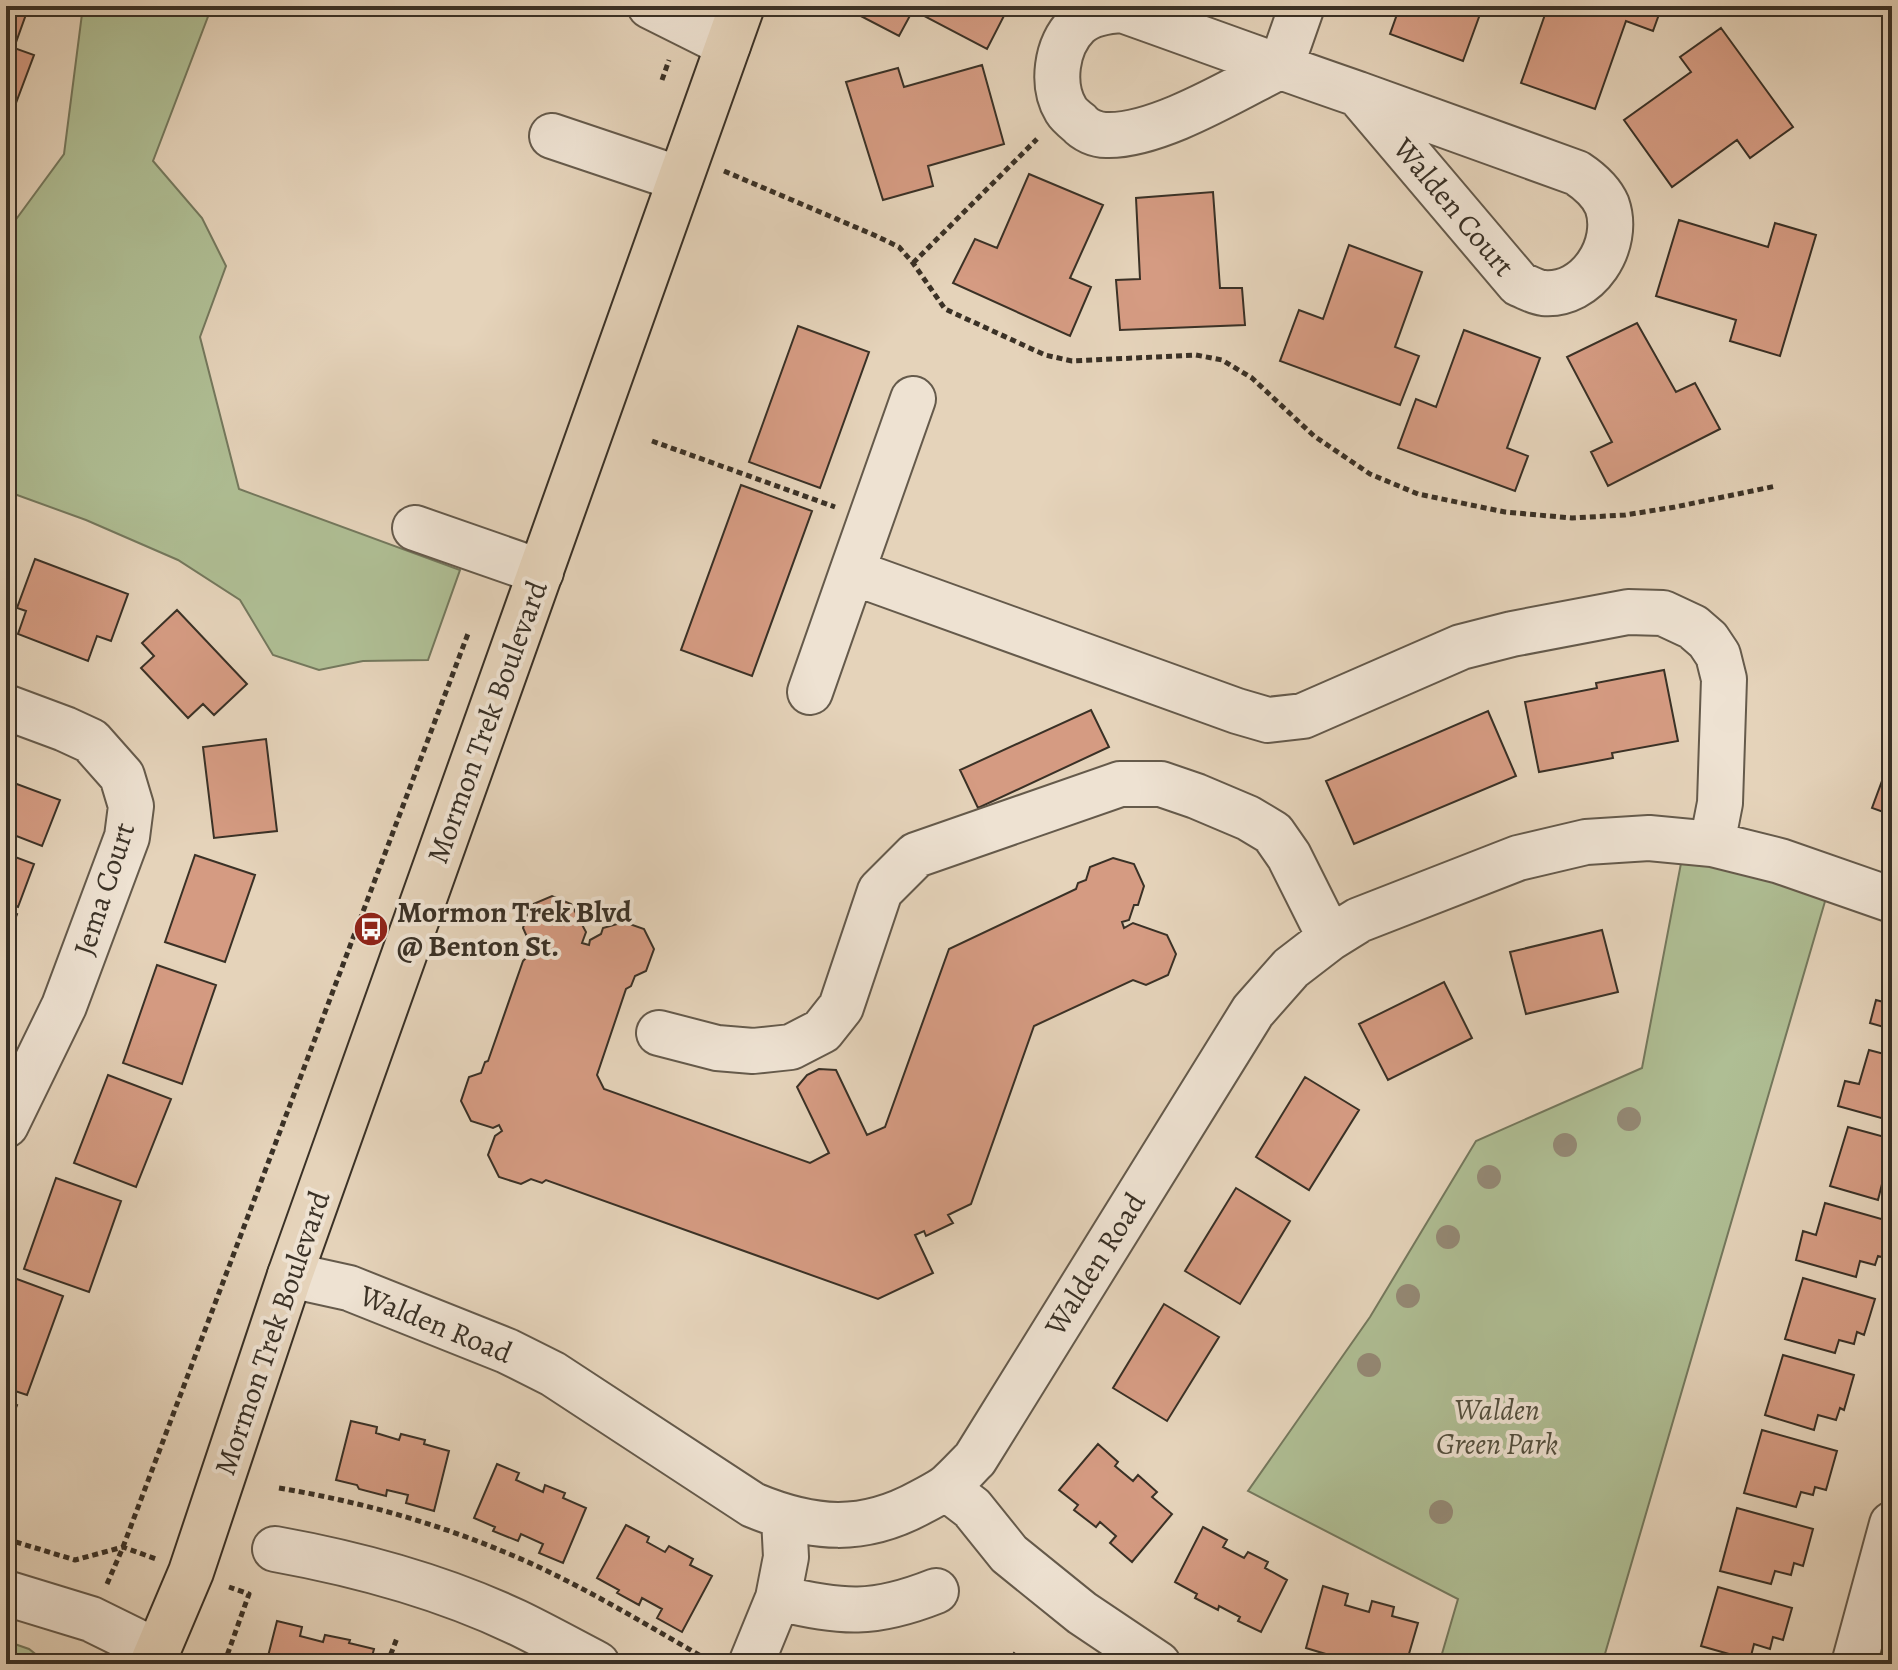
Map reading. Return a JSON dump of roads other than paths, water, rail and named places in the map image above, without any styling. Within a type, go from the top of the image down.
[{"type":"main road","name":"Mormon Trek Boulevard","points":[[154,1658],[191,1572],[290,1275],[541,572],[701,175],[735,25]]},
{"type":"street","points":[[650,6],[735,25]]},
{"type":"street","points":[[1281,66],[1302,6]]},
{"type":"street","name":"Walden Court","points":[[1281,66],[1176,118],[1138,132],[1104,136],[1084,129],[1067,112],[1057,91],[1057,70],[1064,43],[1078,24],[1102,11],[1122,10],[1281,66],[1577,173],[1591,183],[1606,202],[1611,222],[1608,245],[1595,269],[1578,285],[1560,293],[1540,293],[1519,284],[1358,94]]},
{"type":"street","points":[[552,136],[701,175]]},
{"type":"street","points":[[810,692],[913,399]]},
{"type":"street","points":[[415,528],[541,572]]},
{"type":"street","points":[[852,572],[1268,720],[1303,716],[1461,647],[1628,612],[1663,613],[1693,627],[1708,640],[1718,655],[1724,679],[1720,803],[1712,844]]},
{"type":"street","name":"Jema Court","points":[[6,707],[91,741],[122,776],[131,806],[127,837],[64,1006],[6,1125]]},
{"type":"street","points":[[659,1033],[717,1048],[753,1051],[791,1047],[822,1031],[841,1007],[880,891],[916,855],[1120,784],[1161,784],[1248,818],[1273,833],[1289,856],[1330,938]]},
{"type":"street","name":"Walden Road","points":[[290,1275],[349,1288],[507,1351],[553,1374],[753,1505],[784,1518],[820,1525],[857,1524],[901,1513],[946,1488],[975,1459],[1253,1011],[1291,968],[1359,920],[1518,858],[1586,842],[1649,838],[1712,844],[1780,861],[1892,900]]},
{"type":"street","points":[[946,1488],[972,1508],[1009,1554],[1082,1613],[1158,1664]]},
{"type":"street","points":[[732,1658],[778,1598],[786,1557],[784,1518]]},
{"type":"street","points":[[1854,1664],[1892,1524]]},
{"type":"street","points":[[275,1549],[370,1569],[466,1601],[515,1621],[597,1664]]},
{"type":"street","points":[[778,1598],[822,1609],[852,1611],[881,1609],[936,1591]]},
{"type":"street","points":[[6,1593],[91,1619],[154,1658]]},
{"type":"place","name":"Mormon Trek Blvd @ Benton St.","points":[[371,929]]},
{"type":"park label","name":"Walden Green Park","points":[[1497,1427]]}]
